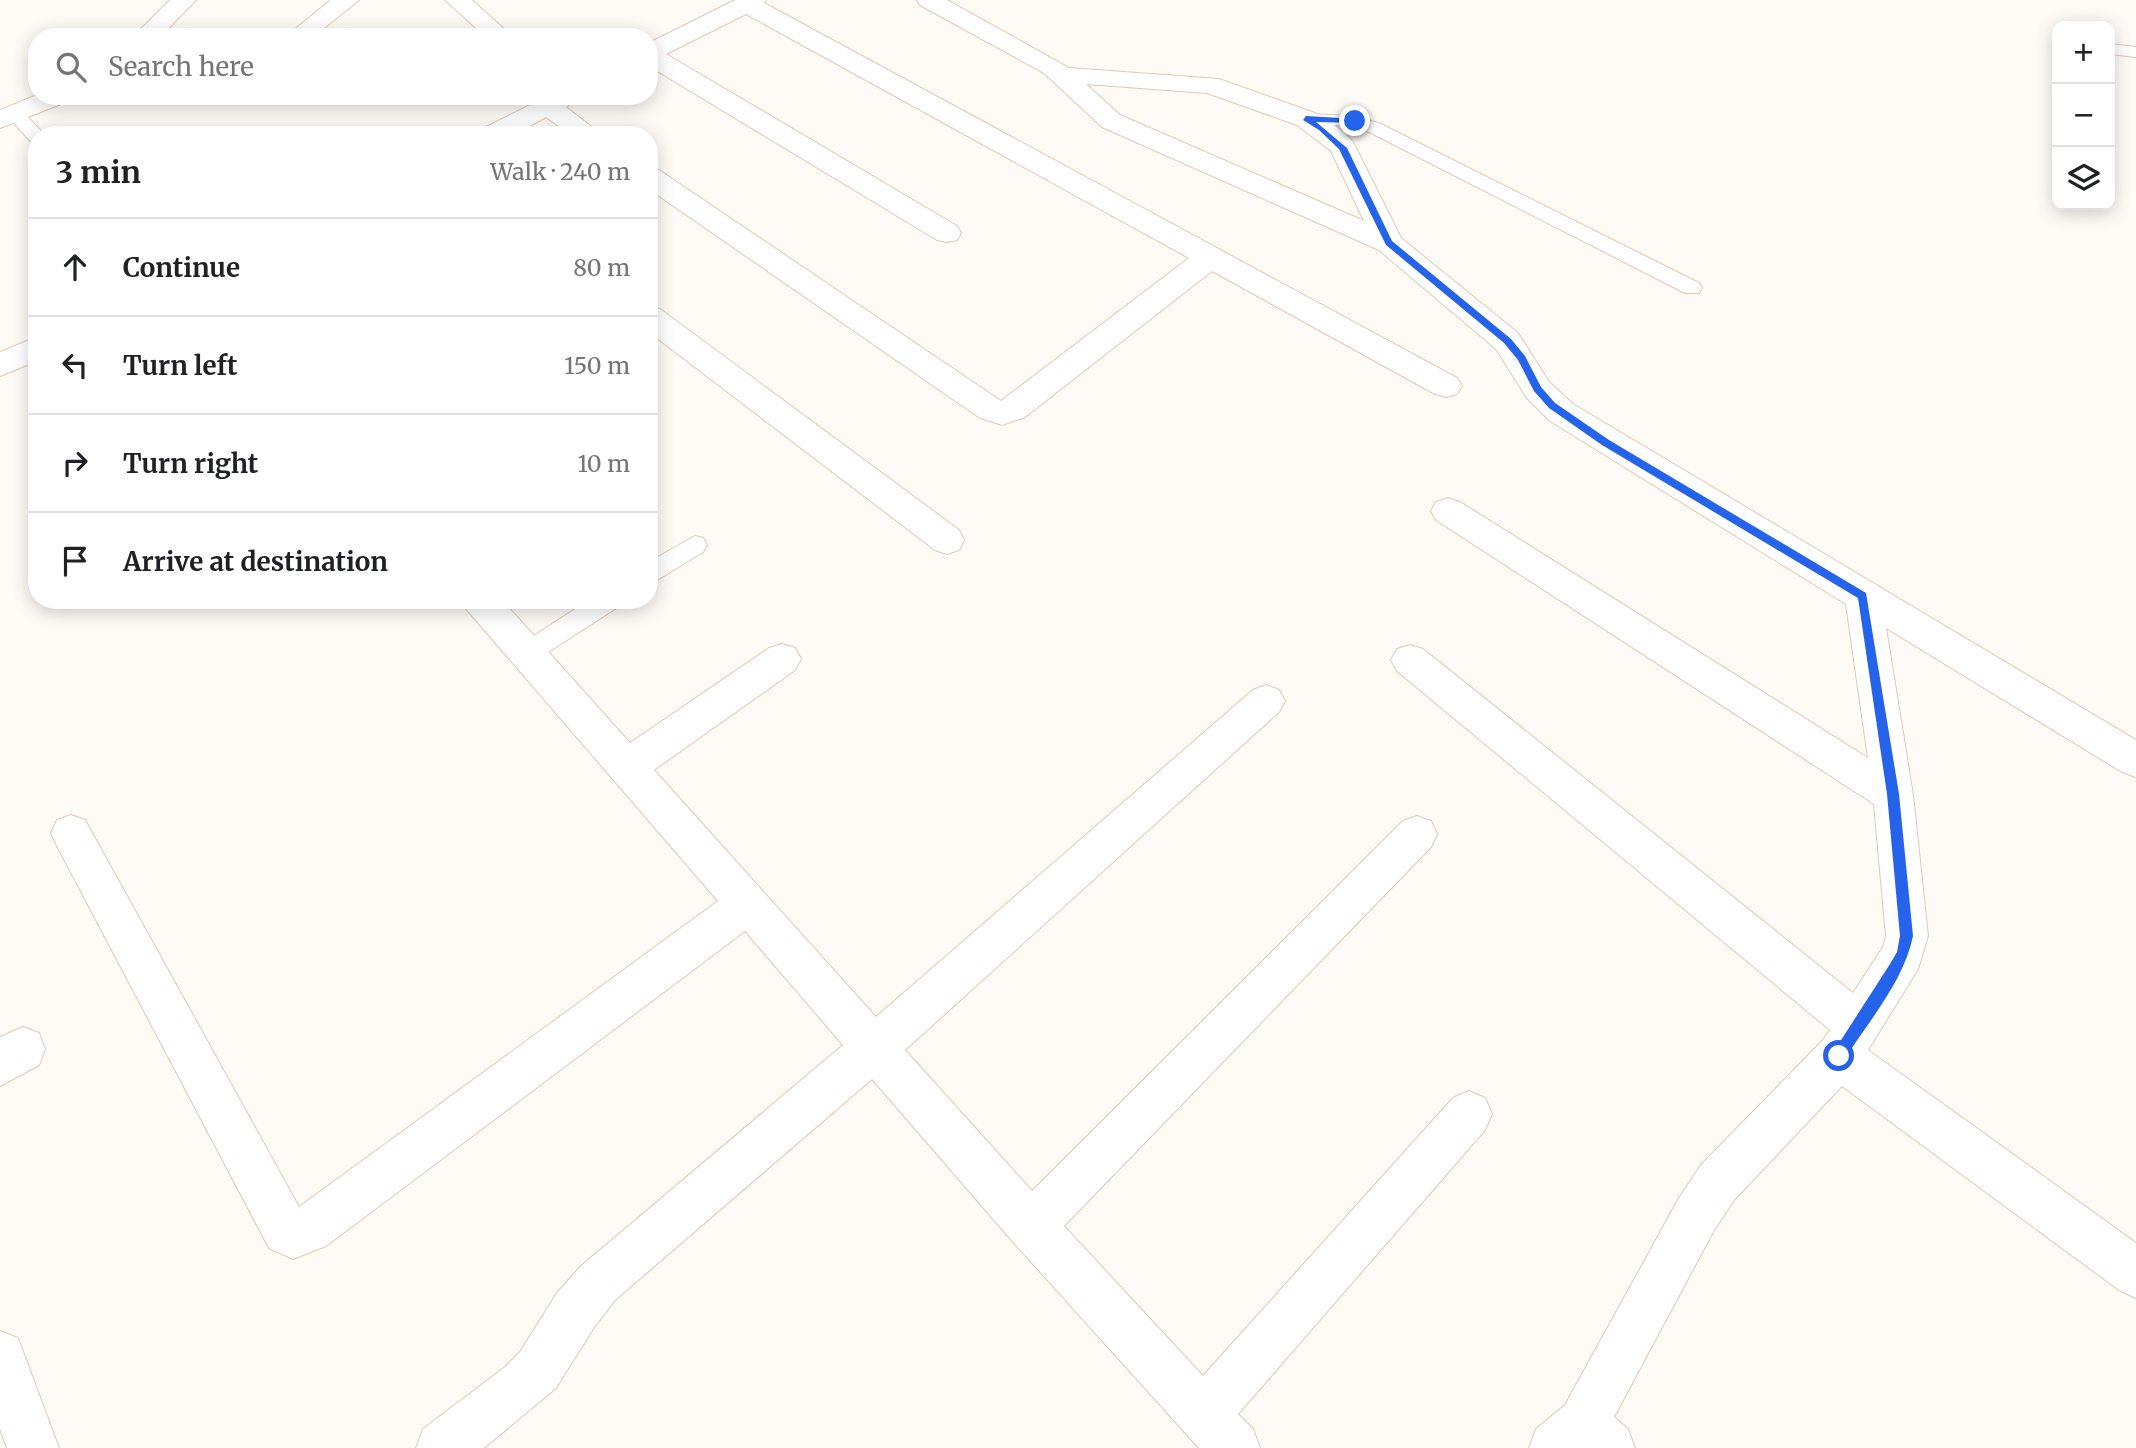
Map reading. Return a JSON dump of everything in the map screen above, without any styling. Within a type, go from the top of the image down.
[{"type":"street","points":[[154,28],[184,0]]},
{"type":"street","points":[[309,28],[347,0]]},
{"type":"street","points":[[457,0],[490,28]]},
{"type":"street","points":[[929,0],[1063,75],[1089,106],[1111,121],[1389,243],[1507,341],[1522,358],[1537,388],[1552,405],[1577,424],[2136,760]]},
{"type":"street","points":[[658,49],[750,2],[1446,386]]},
{"type":"street","points":[[658,59],[947,233]]},
{"type":"street","points":[[1063,75],[1210,85],[1306,119],[1321,128],[1343,148],[1389,243]]},
{"type":"street","points":[[7,117],[36,105]]},
{"type":"street","points":[[508,126],[544,105]]},
{"type":"street","points":[[558,105],[580,126]]},
{"type":"street","points":[[658,182],[991,410],[1002,412],[1014,409],[1210,257]]},
{"type":"street","points":[[658,323],[947,540]]},
{"type":"street","points":[[0,365],[28,352]]},
{"type":"street","points":[[1448,511],[1893,794]]},
{"type":"street","points":[[1582,1440],[1696,1215],[1718,1182],[1849,1040],[1903,954],[1907,936],[1893,794],[1863,596]]},
{"type":"street","points":[[488,609],[1031,1226],[1219,1431],[1469,1114]]},
{"type":"street","points":[[627,767],[782,659]]},
{"type":"street","points":[[1410,660],[1849,1040],[2136,1273]]},
{"type":"street","points":[[442,1448],[523,1385],[538,1370],[575,1311],[598,1283],[874,1048],[1266,701]]},
{"type":"street","points":[[71,833],[286,1231],[293,1235],[309,1229],[748,904]]},
{"type":"street","points":[[1031,1226],[1417,834]]},
{"type":"street","points":[[0,1356],[33,1448]]},
{"type":"lane","points":[[2115,50],[2136,52]]},
{"type":"lane","points":[[7,117],[28,131]]},
{"type":"lane","points":[[1306,119],[1365,123],[1692,288]]},
{"type":"lane","points":[[658,569],[695,545]]},
{"type":"lane","points":[[527,653],[595,609]]},
{"type":"route","points":[[1355,121],[1306,119],[1334,138],[1343,148],[1389,243],[1402,251],[1507,341],[1522,358],[1537,388],[1552,405],[1605,442],[1863,596],[1893,794],[1907,936],[1903,954],[1895,969],[1839,1056]]}]
